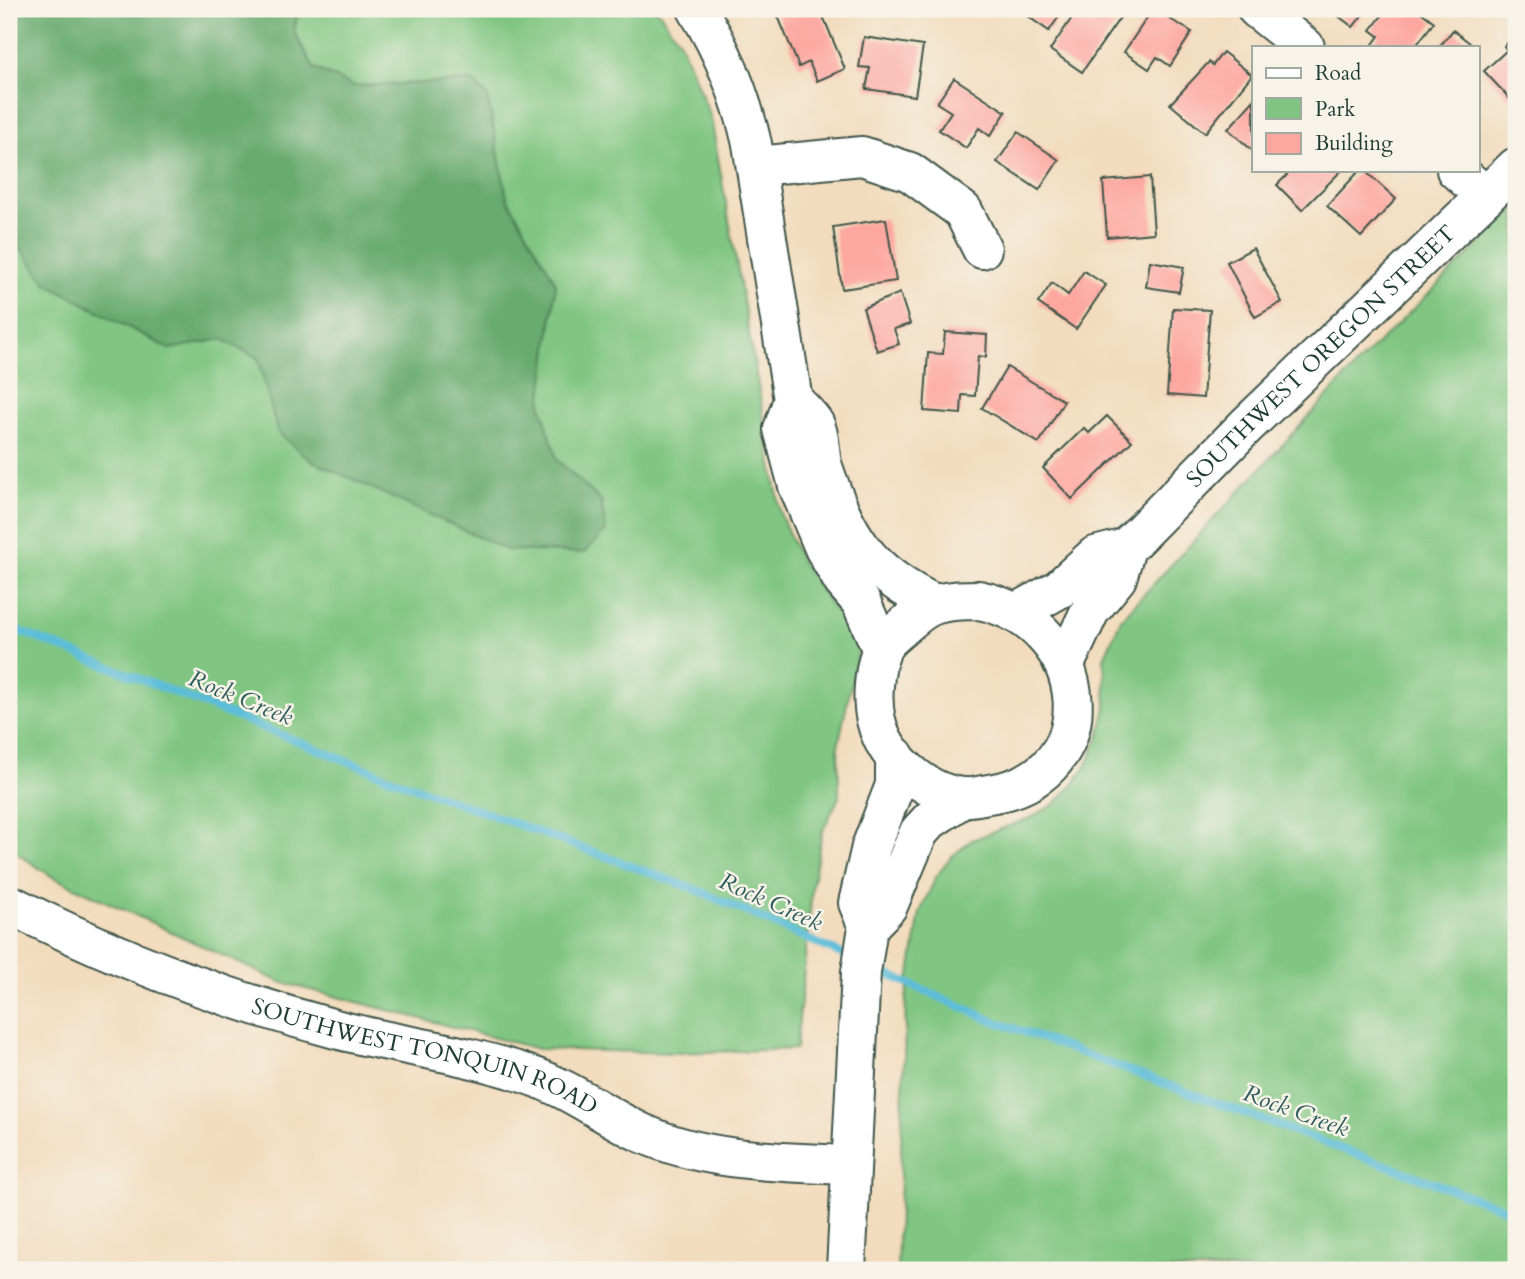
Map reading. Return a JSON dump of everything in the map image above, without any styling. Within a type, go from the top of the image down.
[{"type":"main road","points":[[697,9],[731,75],[745,112],[757,166],[793,400],[783,429],[798,486],[824,548],[843,581],[860,602],[881,649],[874,698],[876,720],[895,757],[925,783],[945,793],[964,797],[1018,787],[1044,773],[1068,735],[1072,700],[1065,664],[1055,645],[1037,625],[1018,612],[979,600],[934,604],[918,613],[881,649]]},
{"type":"main road","points":[[1257,9],[1304,46]]},
{"type":"main road","points":[[757,166],[862,156],[910,172],[962,211],[982,249]]},
{"type":"main road","name":"SOUTHWEST OREGON STREET","points":[[1065,664],[1090,611],[1117,578],[1126,548],[1246,426],[1516,167]]},
{"type":"main road","points":[[1458,172],[1486,196]]},
{"type":"main road","points":[[793,400],[815,425],[822,463],[835,500],[868,560],[907,591],[934,604]]},
{"type":"main road","name":"SOUTHWEST OREGON STREET","points":[[1018,612],[1059,589],[1095,556],[1126,548]]},
{"type":"main road","points":[[846,1270],[861,972],[868,927],[858,903],[871,847],[895,786],[895,757]]},
{"type":"main road","points":[[868,927],[888,906],[919,832],[930,820],[964,797]]},
{"type":"main road","name":"SOUTHWEST TONQUIN ROAD","points":[[9,904],[105,948],[295,1017],[530,1075],[581,1096],[622,1123],[663,1141],[755,1160],[850,1165]]},
{"type":"green space","points":[[9,9],[298,9],[294,32],[314,68],[353,86],[472,81],[487,95],[507,198],[556,283],[541,405],[557,460],[601,501],[606,531],[584,553],[507,550],[310,460],[278,433],[258,358],[222,339],[169,349],[46,283],[9,232]]},
{"type":"green space","points":[[298,9],[657,9],[680,42],[711,118],[781,516],[800,559],[859,647],[838,746],[839,797],[822,832],[813,881],[796,1049],[676,1053],[538,1049],[280,982],[53,877],[9,848],[9,232],[46,283],[169,349],[222,339],[258,358],[278,433],[601,501],[557,460],[541,405],[556,283],[507,198],[487,95],[472,81],[353,86],[314,68],[294,32]]},
{"type":"green space","points":[[1516,209],[1516,1270],[897,1270],[906,999],[920,912],[936,877],[951,857],[972,840],[1030,818],[1053,805],[1073,785],[1089,761],[1100,734],[1106,707],[1104,658],[1121,619],[1366,355]]},
{"type":"building","points":[[775,9],[820,9],[845,69],[817,81],[809,62],[799,67]]},
{"type":"building","points":[[1026,9],[1064,9],[1049,31],[1023,13]]},
{"type":"building","points":[[1078,9],[1126,9],[1082,72],[1050,50]]},
{"type":"building","points":[[1153,9],[1192,32],[1170,66],[1157,57],[1149,69],[1124,52]]},
{"type":"building","points":[[1329,9],[1367,9],[1353,27]]},
{"type":"building","points":[[1387,9],[1417,9],[1434,22],[1416,46],[1372,46],[1379,36],[1371,30]]},
{"type":"building","points":[[1453,30],[1474,46],[1440,46]]},
{"type":"building","points":[[1516,34],[1516,95],[1511,100],[1484,71],[1507,50],[1504,46]]},
{"type":"building","points":[[864,37],[923,46],[915,96],[866,89],[870,68],[859,67]]},
{"type":"building","points":[[1223,52],[1252,75],[1205,133],[1170,104],[1209,62],[1213,65]]},
{"type":"building","points":[[954,78],[1006,112],[990,136],[979,128],[966,148],[939,130],[951,112],[937,103]]},
{"type":"building","points":[[1252,102],[1252,150],[1228,129]]},
{"type":"building","points":[[1018,132],[1059,160],[1039,190],[997,162]]},
{"type":"building","points":[[1284,172],[1340,172],[1302,210],[1277,185],[1287,175]]},
{"type":"building","points":[[1358,172],[1366,172],[1396,199],[1361,237],[1327,206]]},
{"type":"building","points":[[1150,177],[1154,233],[1107,237],[1103,181]]},
{"type":"building","points":[[886,219],[896,281],[842,289],[833,227]]},
{"type":"building","points":[[1253,248],[1282,302],[1255,317],[1227,262]]},
{"type":"building","points":[[1150,261],[1184,267],[1179,292],[1146,287]]},
{"type":"building","points":[[1084,271],[1106,285],[1076,329],[1038,303],[1052,283],[1068,295]]},
{"type":"building","points":[[900,293],[910,324],[894,329],[899,344],[877,351],[863,308]]},
{"type":"building","points":[[1173,308],[1210,310],[1203,398],[1167,395]]},
{"type":"building","points":[[945,332],[987,335],[986,357],[978,356],[975,396],[962,395],[961,414],[924,411],[928,353],[943,354]]},
{"type":"building","points":[[1007,367],[1064,401],[1039,443],[982,408]]},
{"type":"building","points":[[1107,416],[1132,441],[1072,499],[1043,468],[1084,428],[1089,433]]},
{"type":"waterway","name":"Rock Creek","points":[[9,627],[385,776],[697,890],[853,959]]},
{"type":"waterway","name":"Rock Creek","points":[[871,967],[994,1021],[1516,1213]]}]
